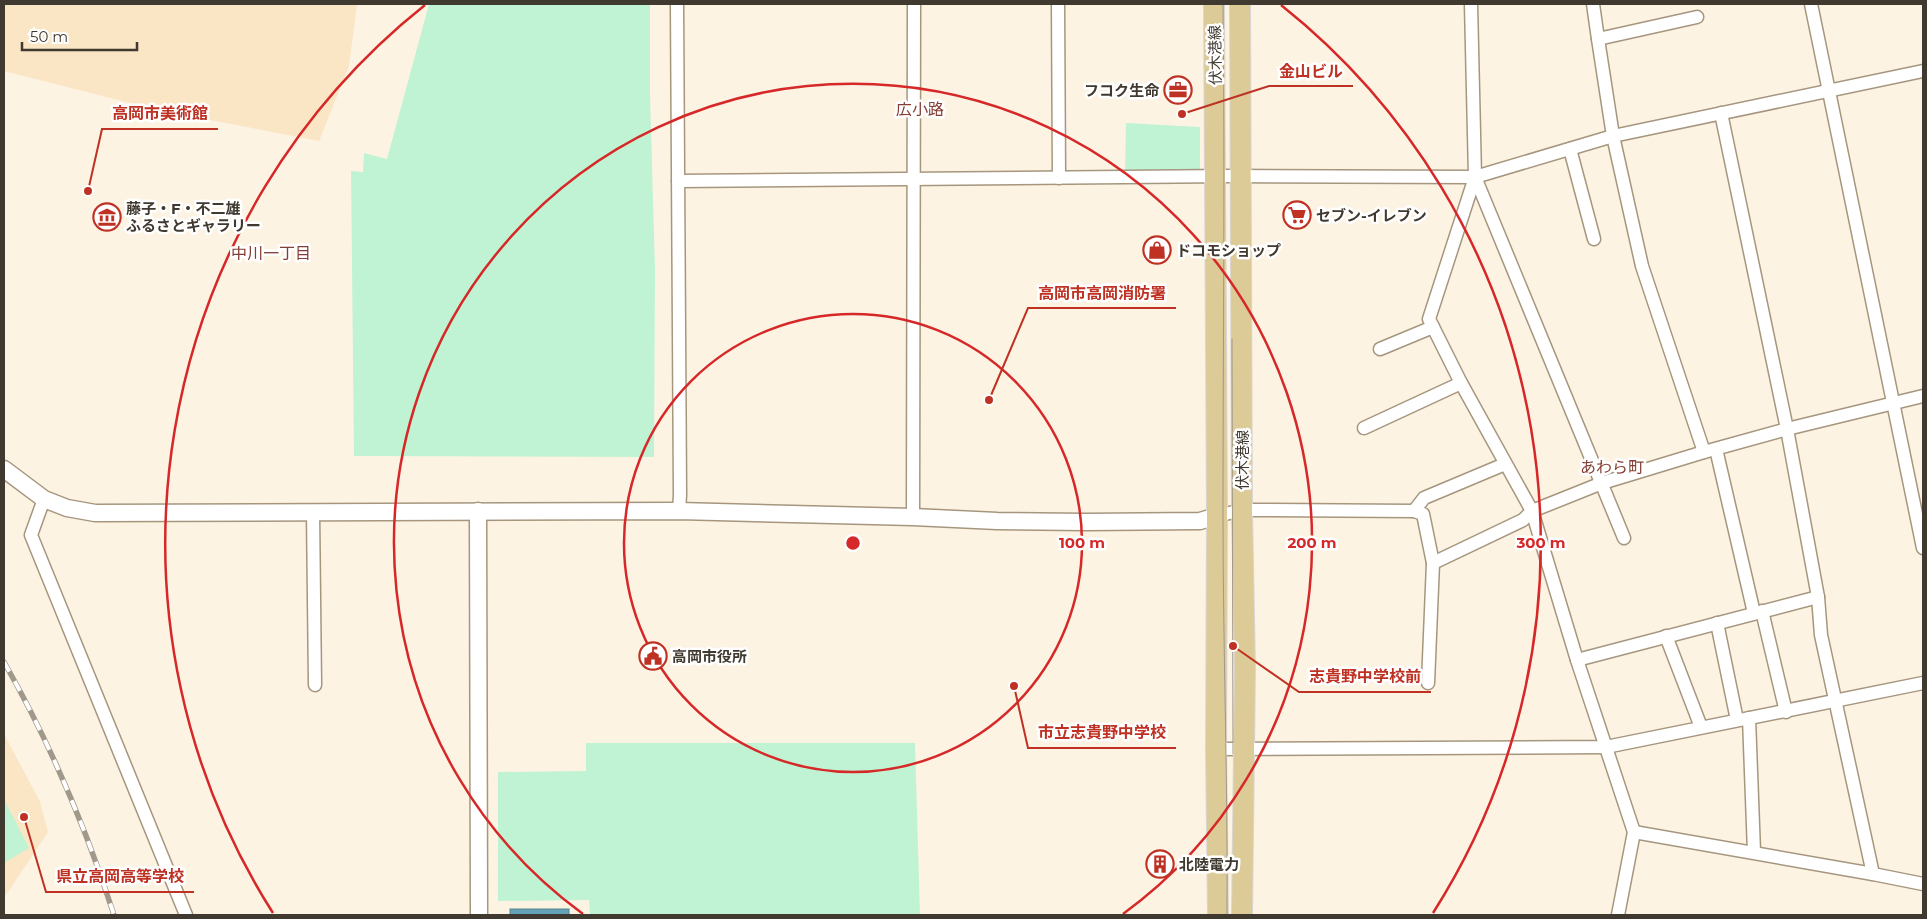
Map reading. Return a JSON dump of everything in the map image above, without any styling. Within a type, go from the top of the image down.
[{"type":"main road","name":"伏木港線","points":[[1214,4],[1218,915]]},
{"type":"main road","name":"伏木港線","points":[[1240,4],[1242,510],[1245,669],[1242,915]]},
{"type":"street","points":[[677,4],[679,511]]},
{"type":"street","points":[[913,517],[914,4]]},
{"type":"street","points":[[1058,4],[1059,178]]},
{"type":"street","points":[[1471,4],[1475,177],[1429,319],[1532,511],[1577,660],[1634,832],[1618,915]]},
{"type":"street","points":[[1593,4],[1614,136],[1642,266],[1710,450],[1786,712]]},
{"type":"street","points":[[1811,4],[1923,548]]},
{"type":"street","points":[[1598,39],[1697,17]]},
{"type":"street","points":[[678,181],[1475,177],[1614,136],[1923,71]]},
{"type":"street","points":[[1721,113],[1787,429],[1818,597],[1821,635],[1837,701],[1873,874]]},
{"type":"street","points":[[1570,148],[1594,239]]},
{"type":"street","points":[[1475,177],[1624,538]]},
{"type":"street","points":[[1380,349],[1433,327]]},
{"type":"street","points":[[1364,428],[1462,382]]},
{"type":"street","points":[[1433,563],[1523,520],[1532,511],[1602,483],[1787,429],[1923,396]]},
{"type":"street","points":[[1414,511],[1424,498],[1506,464]]},
{"type":"street","points":[[4,469],[44,499],[67,508],[95,513],[679,511],[1086,522],[1200,521],[1242,510],[1414,511],[1423,514],[1433,563],[1428,682]]},
{"type":"street","points":[[44,499],[31,535],[186,915]]},
{"type":"street","points":[[478,511],[479,915]]},
{"type":"street","points":[[313,512],[315,685]]},
{"type":"street","points":[[1577,660],[1818,597]]},
{"type":"street","points":[[1717,623],[1743,719],[1754,852]]},
{"type":"street","points":[[1666,636],[1701,727]]},
{"type":"street","points":[[1216,749],[1606,747],[1923,683]]},
{"type":"street","points":[[1634,832],[1754,852],[1923,884]]},
{"type":"shaded area","points":[[4,4],[357,4],[349,66],[319,141],[158,110],[4,71]]},
{"type":"shaded area","points":[[4,734],[40,802],[48,832],[4,898]]},
{"type":"green space","points":[[429,4],[650,5],[650,94],[655,270],[654,457],[354,456],[351,171],[363,172],[364,153],[387,159]]},
{"type":"green space","points":[[1126,123],[1200,127],[1200,175],[1125,174]]},
{"type":"green space","points":[[586,743],[915,743],[920,915],[590,915],[589,900],[498,901],[498,772],[586,771]]},
{"type":"green space","points":[[4,799],[29,848],[4,863]]},
{"type":"water","points":[[510,909],[569,909],[569,915],[510,915]]},
{"type":"tram line","points":[[1223,4],[1223,567],[1227,915]]},
{"type":"tram line","points":[[1232,339],[1233,754]]},
{"type":"railway","points":[[4,662],[51,754],[79,818],[114,915]]},
{"type":"place","name":"フコク生命","points":[[1178,90]]},
{"type":"place","name":"金山ビル","points":[[1182,114]]},
{"type":"place","name":"高岡市美術館","points":[[88,191]]},
{"type":"place","name":"セブン-イレブン","points":[[1297,215]]},
{"type":"place","name":"藤子・F・不二雄 ふるさとギャラリー","points":[[107,217]]},
{"type":"place","name":"ドコモショップ","points":[[1157,250]]},
{"type":"place","name":"高岡市高岡消防署","points":[[989,400]]},
{"type":"place","name":"志貴野中学校前","points":[[1233,646]]},
{"type":"place","name":"高岡市役所","points":[[653,656]]},
{"type":"place","name":"市立志貴野中学校","points":[[1014,686]]},
{"type":"place","name":"県立高岡高等学校","points":[[24,817]]},
{"type":"place","name":"北陸電力","points":[[1160,864]]},
{"type":"district","name":"広小路","points":[[920,109]]},
{"type":"district","name":"中川一丁目","points":[[271,253]]},
{"type":"district","name":"あわら町","points":[[1612,467]]}]
